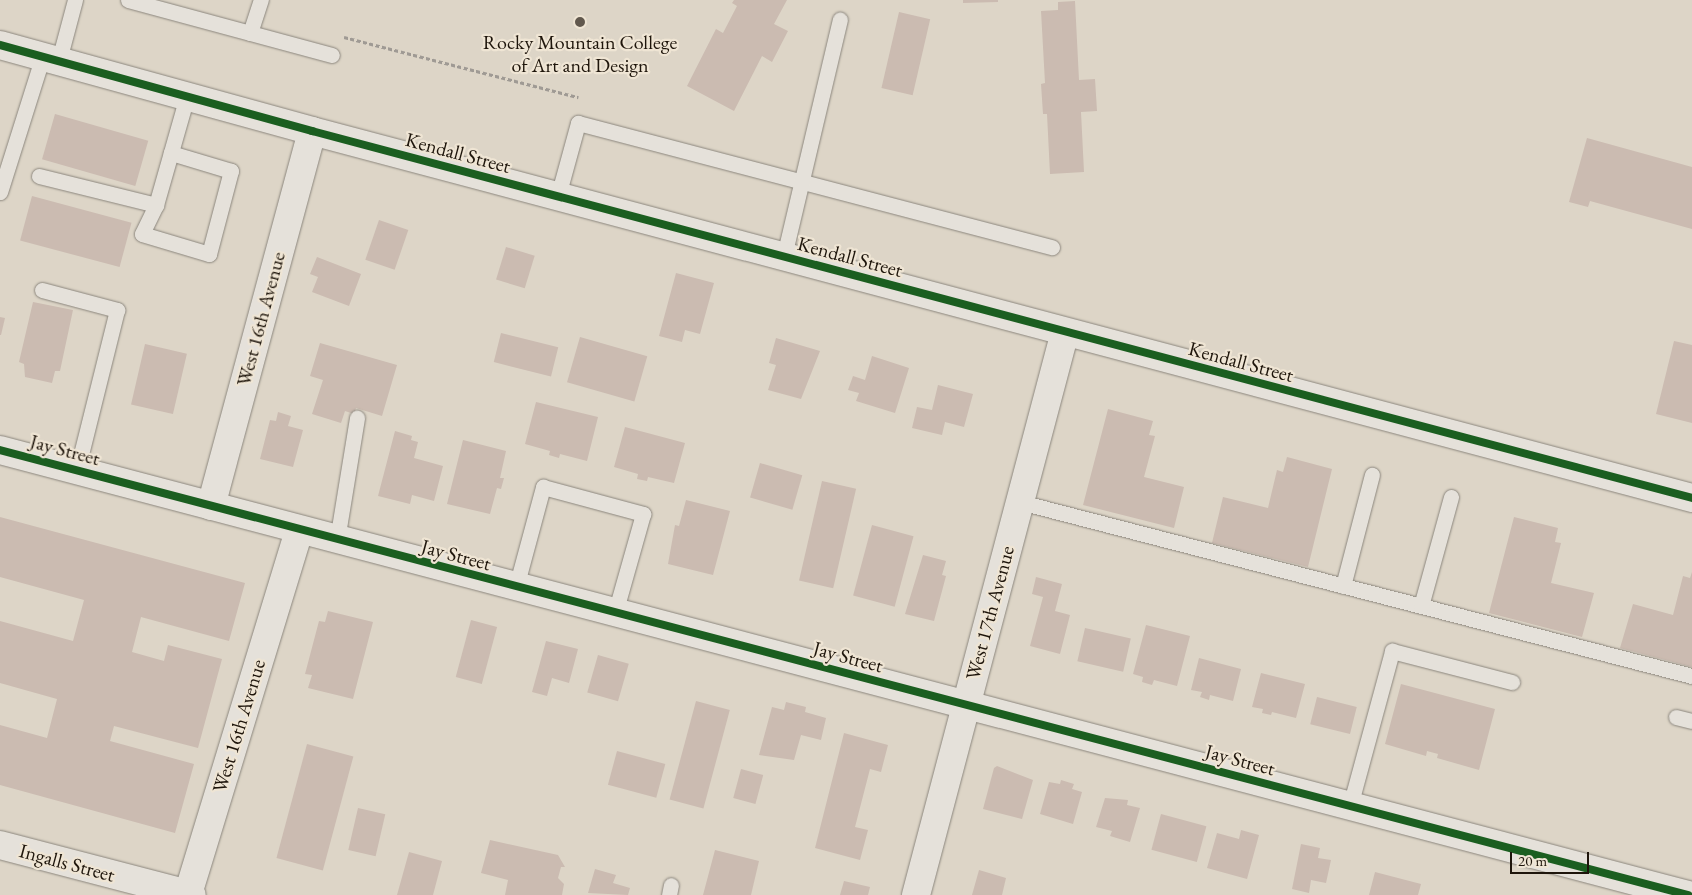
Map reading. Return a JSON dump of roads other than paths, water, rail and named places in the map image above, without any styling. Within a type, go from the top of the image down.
[{"type":"street","name":"Kendall Street","points":[[0,44],[312,131],[1692,498]]},
{"type":"street","name":"West 16th Avenue","points":[[210,506],[312,131]]},
{"type":"street","name":"West 17th Avenue","points":[[916,895],[1065,332]]},
{"type":"street","name":"Jay Street","points":[[0,450],[1688,895]]},
{"type":"street","name":"West 16th Avenue","points":[[190,894],[299,530]]},
{"type":"street","name":"Ingalls Street","points":[[0,845],[114,885],[190,894]]},
{"type":"lane","points":[[0,192],[75,0]]},
{"type":"lane","points":[[128,0],[332,54]]},
{"type":"lane","points":[[250,33],[261,0]]},
{"type":"lane","points":[[784,256],[840,20]]},
{"type":"lane","points":[[170,153],[231,171],[209,254],[142,234],[156,205],[170,153],[187,96]]},
{"type":"lane","points":[[558,196],[578,123],[1052,247]]},
{"type":"lane","points":[[39,176],[156,205]]},
{"type":"lane","points":[[42,290],[117,310],[77,470]]},
{"type":"lane","points":[[337,540],[357,418]]},
{"type":"lane","points":[[1343,586],[1372,475]]},
{"type":"lane","points":[[516,587],[542,487],[643,514],[615,613]]},
{"type":"lane","points":[[1421,606],[1450,497]]},
{"type":"lane","points":[[1020,502],[1692,676]]},
{"type":"lane","points":[[1350,806],[1392,651],[1512,682]]},
{"type":"lane","points":[[1676,717],[1692,721]]},
{"type":"place","name":"Rocky Mountain College of Art and Design","points":[[580,22]]}]
